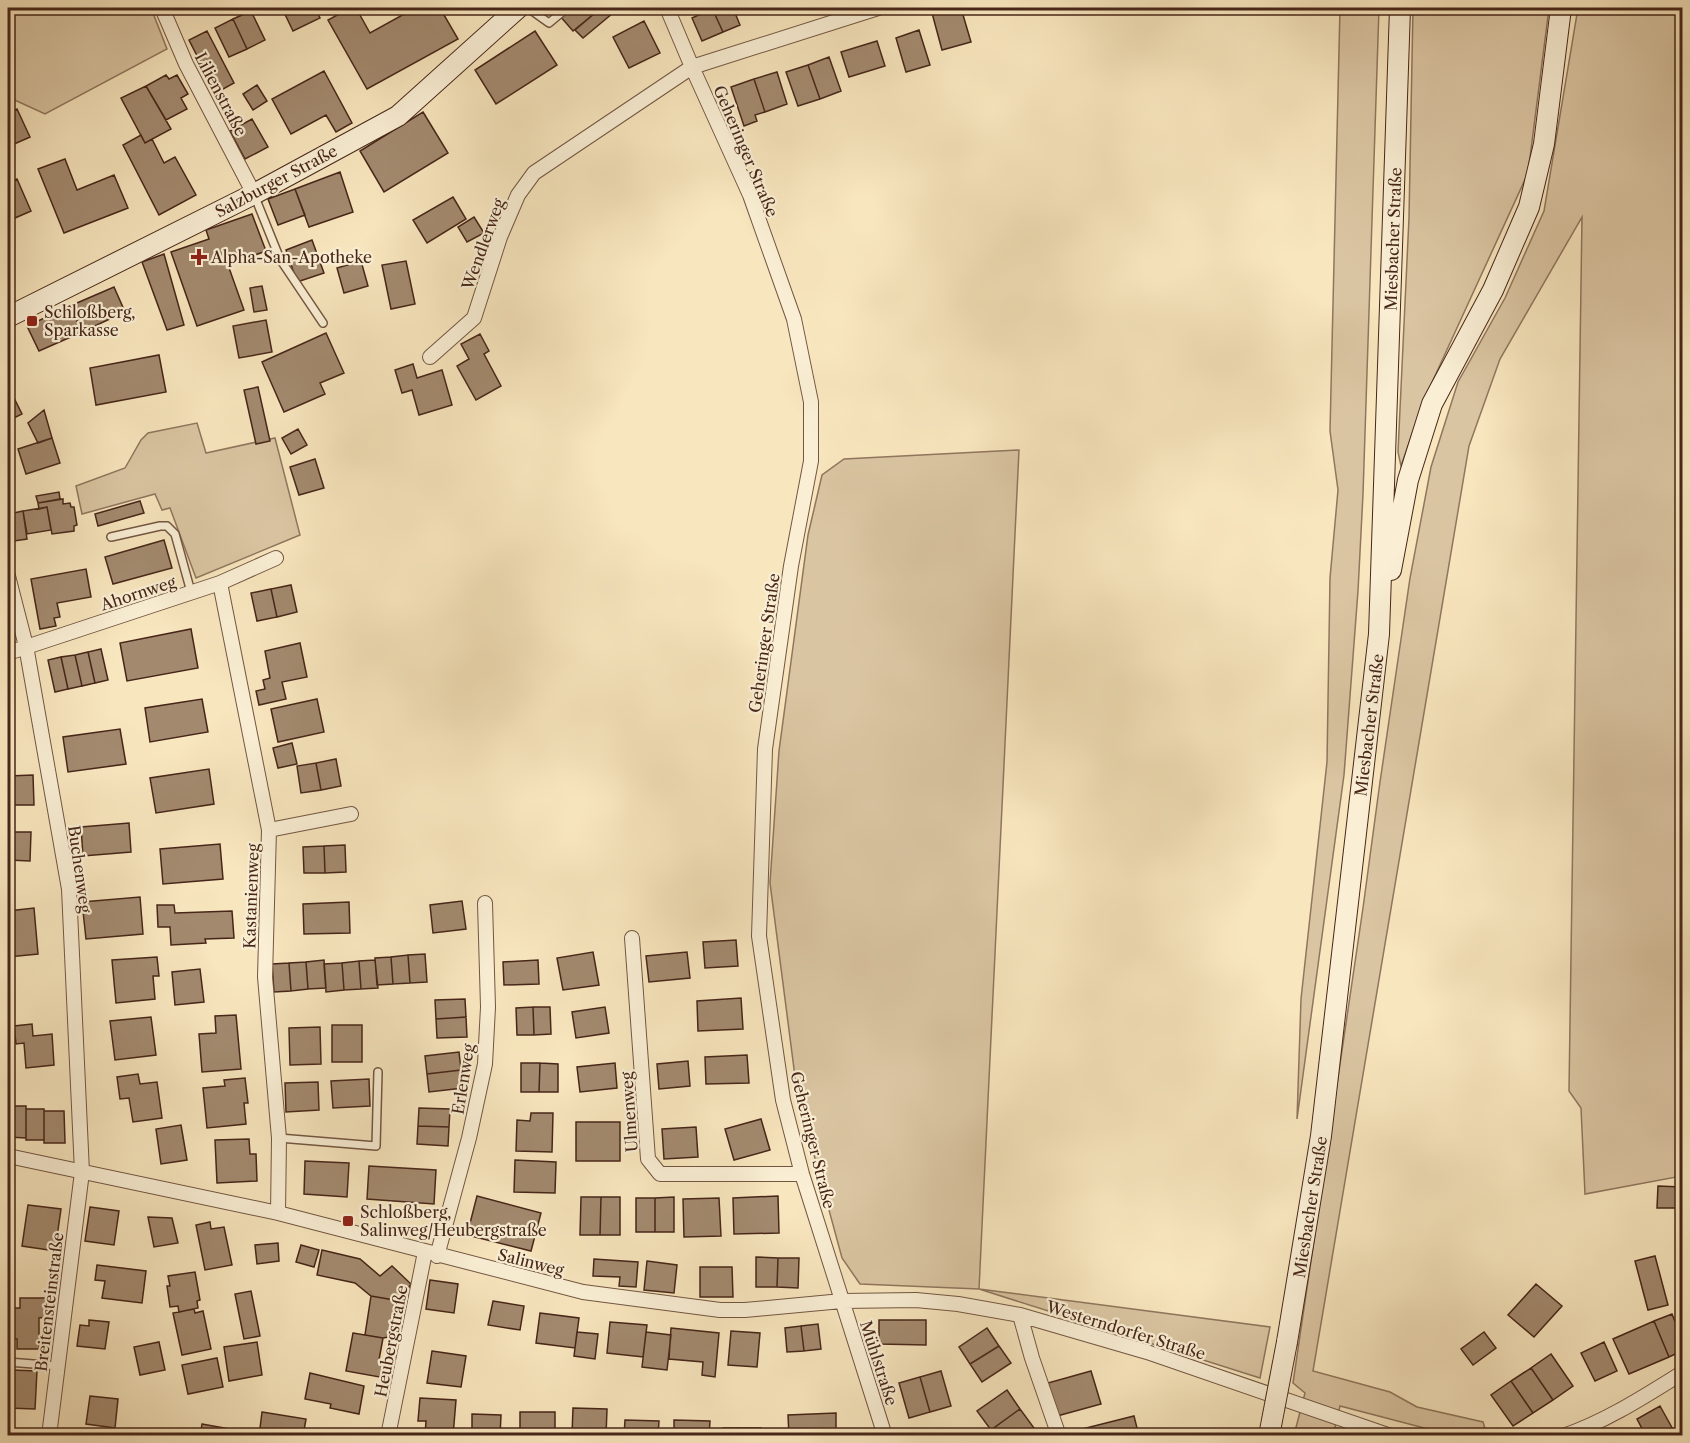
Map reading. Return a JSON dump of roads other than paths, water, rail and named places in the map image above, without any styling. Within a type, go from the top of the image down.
[{"type":"main road","name":"Salzburger Straße","points":[[8,317],[254,194],[398,116],[518,8]]},
{"type":"main road","name":"Miesbacher Straße","points":[[1269,1436],[1322,1136],[1379,634],[1400,8]]},
{"type":"main road","points":[[1379,634],[1408,480],[1432,404],[1493,290],[1529,207],[1544,144],[1560,8]]},
{"type":"street","name":"Lilienstraße","points":[[162,8],[186,64],[254,194]]},
{"type":"street","name":"Geheringer Straße","points":[[667,8],[750,195],[791,309],[811,402],[812,461],[791,566],[765,749],[759,919],[783,1100],[802,1174],[842,1301]]},
{"type":"street","name":"Wendlerweg","points":[[430,357],[474,318],[500,237],[518,195],[534,173],[692,67],[878,8]]},
{"type":"street","name":"Ahornweg","points":[[8,653],[220,583],[276,558]]},
{"type":"street","name":"Buchenweg","points":[[8,576],[26,646],[69,889],[82,1172]]},
{"type":"street","name":"Kastanienweg","points":[[220,583],[269,830],[265,977],[279,1138],[278,1213]]},
{"type":"street","points":[[269,830],[351,814]]},
{"type":"street","name":"Erlenweg","points":[[431,1254],[469,1138],[485,1064],[488,1007],[485,903]]},
{"type":"street","name":"Ulmenweg","points":[[632,938],[648,1159],[660,1174],[802,1174]]},
{"type":"street","name":"Salinweg","points":[[8,1156],[278,1213],[583,1292],[693,1307],[745,1310],[842,1301]]},
{"type":"street","name":"Breitensteinstraße","points":[[49,1436],[82,1172]]},
{"type":"street","name":"Heubergstraße","points":[[388,1436],[431,1254]]},
{"type":"street","name":"Westerndorfer Straße","points":[[842,1301],[916,1300],[958,1304],[1020,1315],[1147,1352],[1391,1436]]},
{"type":"street","name":"Mühlstraße","points":[[842,1301],[885,1436]]},
{"type":"street","points":[[1020,1315],[1059,1436]]},
{"type":"street","points":[[1567,1435],[1637,1400],[1683,1373]]},
{"type":"lane","points":[[528,8],[549,23],[567,8]]},
{"type":"lane","points":[[254,194],[280,259],[323,323]]},
{"type":"lane","points":[[111,537],[160,526],[171,529],[175,534],[191,592]]},
{"type":"lane","points":[[279,1138],[376,1146],[378,1072]]},
{"type":"lane","points":[[8,1362],[58,1366]]},
{"type":"place","name":"Alpha-San-Apotheke","points":[[199,257]]},
{"type":"place","name":"Schloßberg, Sparkasse","points":[[32,321]]},
{"type":"place","name":"Schloßberg, Salinweg/Heubergstraße","points":[[348,1221]]}]
